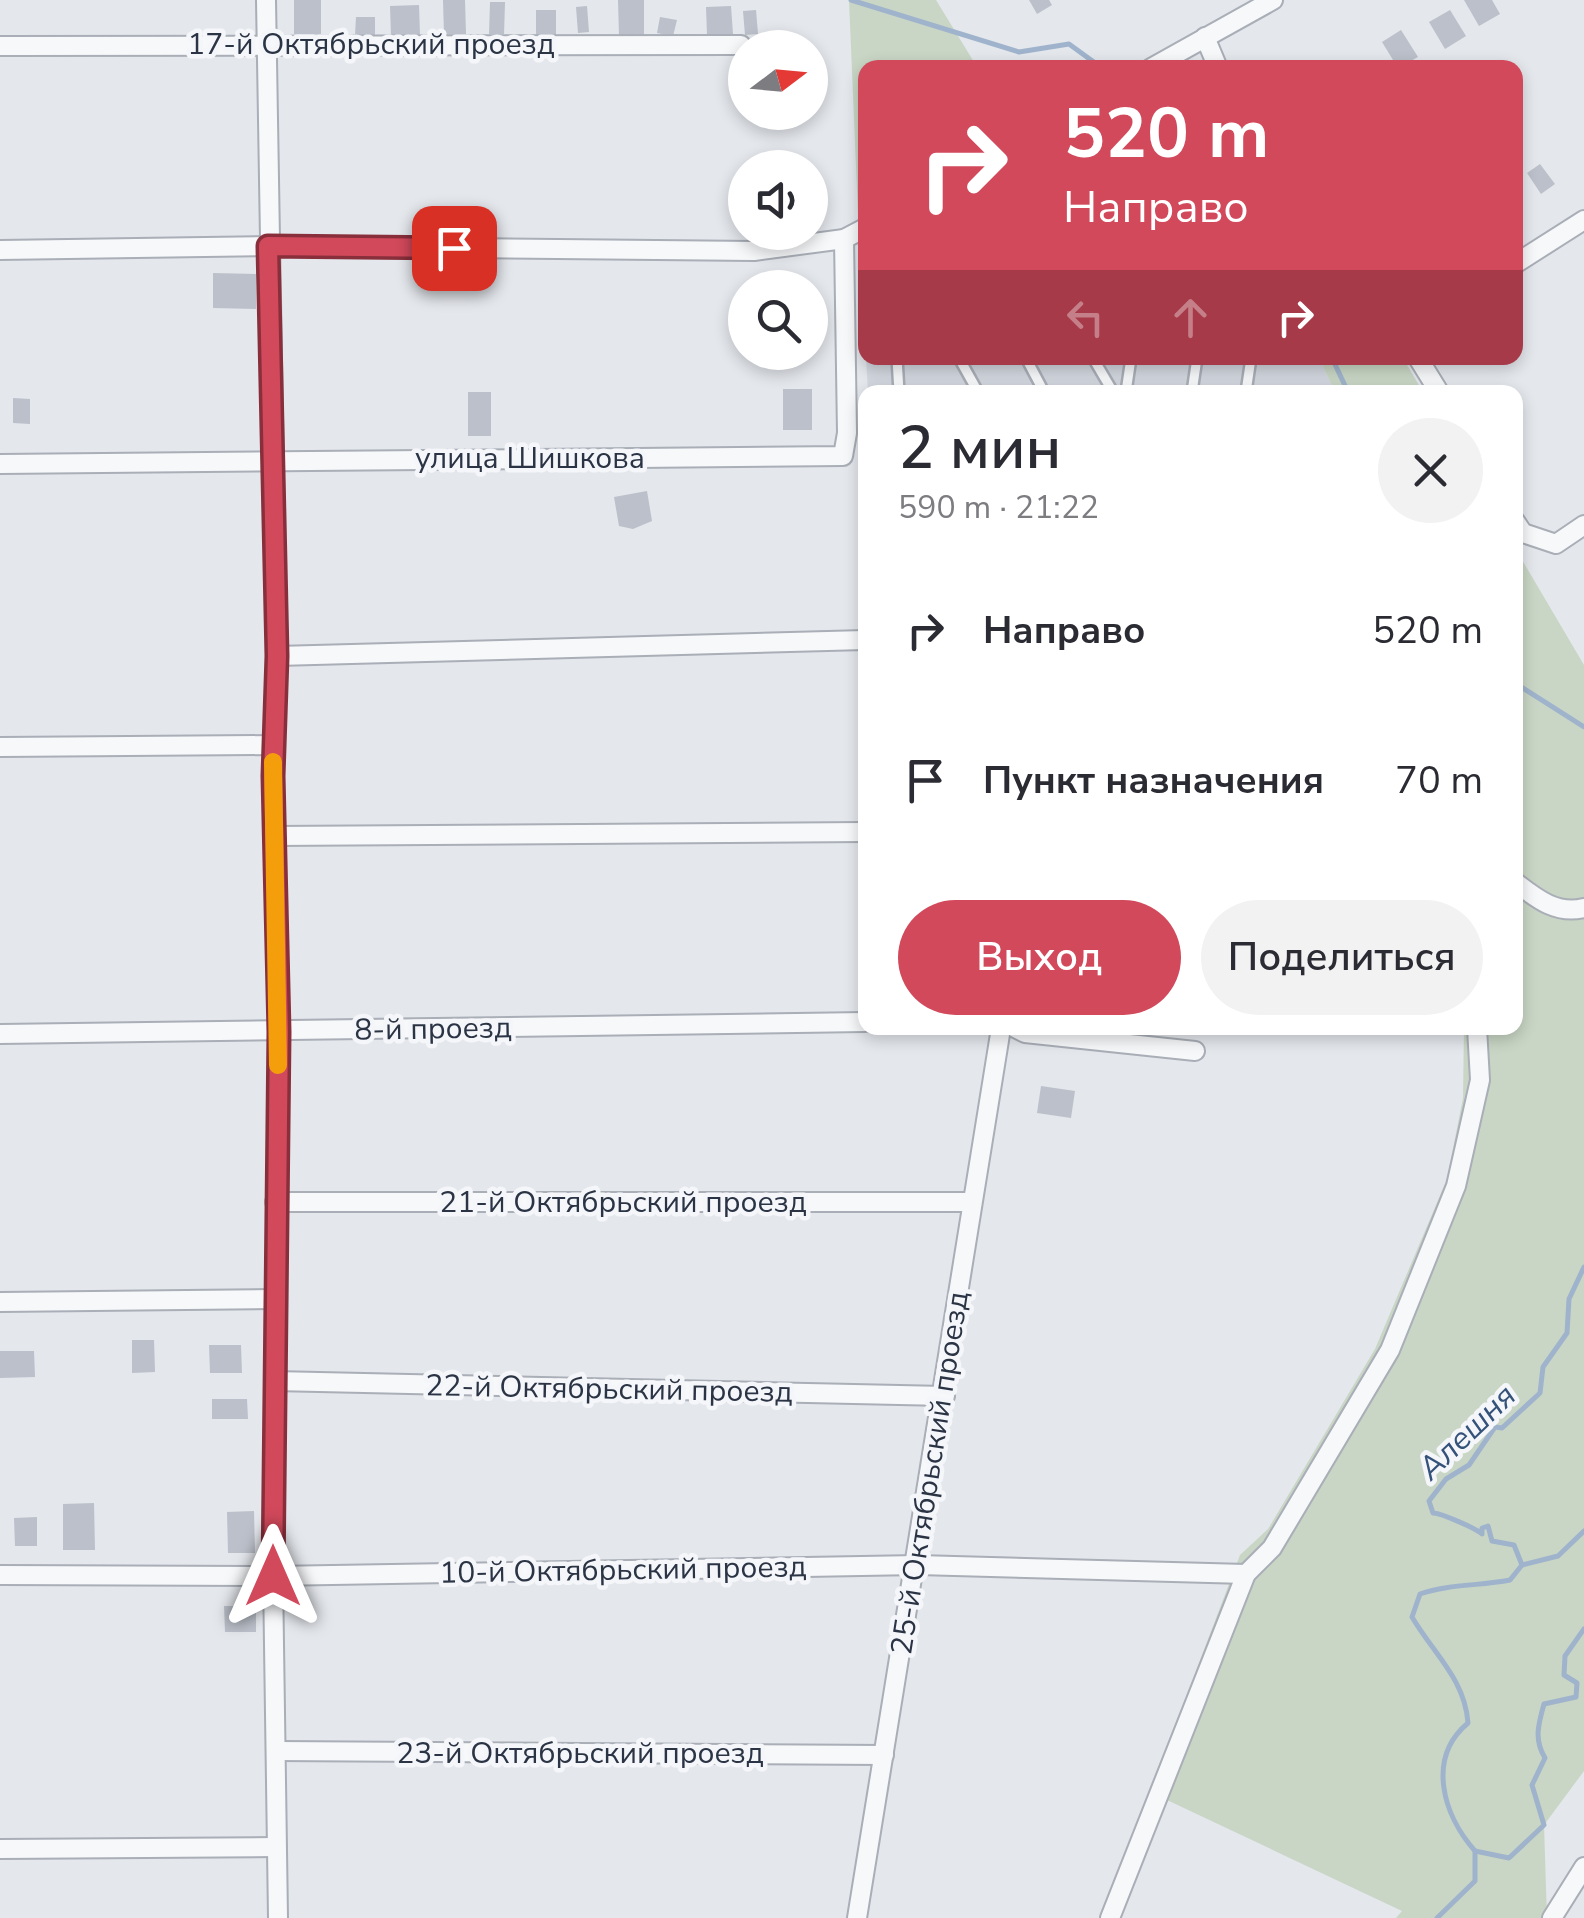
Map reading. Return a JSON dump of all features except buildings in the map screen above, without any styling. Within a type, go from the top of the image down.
[{"type":"street","points":[[266,0],[277,656],[273,836],[279,1032],[273,1299],[273,1576],[278,1918]]},
{"type":"street","points":[[1165,60],[1273,0]]},
{"type":"street","points":[[1205,37],[1215,60]]},
{"type":"street","name":"17-й Октябрьский проезд","points":[[0,46],[728,45]]},
{"type":"street","points":[[1523,259],[1584,220]]},
{"type":"street","points":[[0,250],[268,246],[754,251],[844,240],[858,232]]},
{"type":"street","name":"улица Шишкова","points":[[0,464],[843,456],[848,433],[844,240]]},
{"type":"street","points":[[1523,533],[1556,544],[1584,525]]},
{"type":"street","points":[[277,656],[858,640]]},
{"type":"street","points":[[0,748],[273,745]]},
{"type":"street","points":[[273,836],[858,832]]},
{"type":"street","points":[[1523,888],[1546,904],[1572,910],[1584,908]]},
{"type":"street","name":"8-й проезд","points":[[0,1034],[858,1022]]},
{"type":"street","name":"25-й Октябрьский проезд","points":[[857,1918],[918,1566],[971,1202],[1000,1035]]},
{"type":"street","points":[[1043,1035],[1194,1052]]},
{"type":"street","points":[[1110,1918],[1246,1574],[1272,1548],[1390,1350],[1456,1186],[1480,1080],[1477,1035]]},
{"type":"street","name":"21-й Октябрьский проезд","points":[[275,1202],[971,1202]]},
{"type":"street","points":[[0,1302],[273,1299]]},
{"type":"street","name":"22-й Октябрьский проезд","points":[[274,1381],[944,1396]]},
{"type":"street","name":"10-й Октябрьский проезд","points":[[0,1575],[273,1576],[918,1566],[1246,1574]]},
{"type":"street","name":"23-й Октябрьский проезд","points":[[276,1750],[884,1755]]},
{"type":"street","points":[[0,1849],[276,1847]]},
{"type":"street","points":[[1552,1918],[1584,1867]]},
{"type":"shaded area","points":[[866,365],[1322,365],[1332,385],[868,385]]},
{"type":"green space","points":[[849,0],[936,0],[973,60],[858,60],[858,214]]},
{"type":"green space","points":[[1322,365],[1407,365],[1419,385],[1332,385]]},
{"type":"green space","points":[[1523,562],[1584,665],[1584,1771],[1544,1825],[1547,1918],[1396,1918],[1402,1911],[1150,1792],[1240,1555],[1268,1529],[1375,1349],[1447,1179],[1463,1098],[1464,1035],[1523,1035]]},
{"type":"waterway","points":[[851,0],[1019,52],[1069,44],[1091,60]]},
{"type":"waterway","points":[[1335,365],[1345,385]]},
{"type":"waterway","points":[[1523,688],[1584,727]]},
{"type":"waterway","name":"Алешня","points":[[1437,1918],[1475,1881],[1475,1851],[1454,1821],[1443,1769],[1455,1737],[1468,1723],[1461,1693],[1412,1617],[1420,1594],[1510,1580],[1522,1565],[1514,1545],[1492,1541],[1488,1526],[1482,1528],[1482,1534],[1433,1513],[1429,1501],[1446,1479],[1469,1465],[1495,1427],[1502,1428],[1540,1393],[1543,1367],[1567,1333],[1569,1299],[1584,1267]]},
{"type":"waterway","points":[[1522,1565],[1558,1556],[1584,1531]]},
{"type":"waterway","points":[[1475,1851],[1509,1858],[1544,1825],[1532,1785],[1545,1758],[1538,1739],[1540,1719],[1544,1704],[1576,1697],[1577,1683],[1564,1675],[1565,1656],[1584,1629]]},
{"type":"slow traffic","points":[[273,762],[278,1065]]},
{"type":"route","points":[[273,1576],[273,1299],[279,1032],[273,836],[277,656],[268,246],[454,248]]}]
